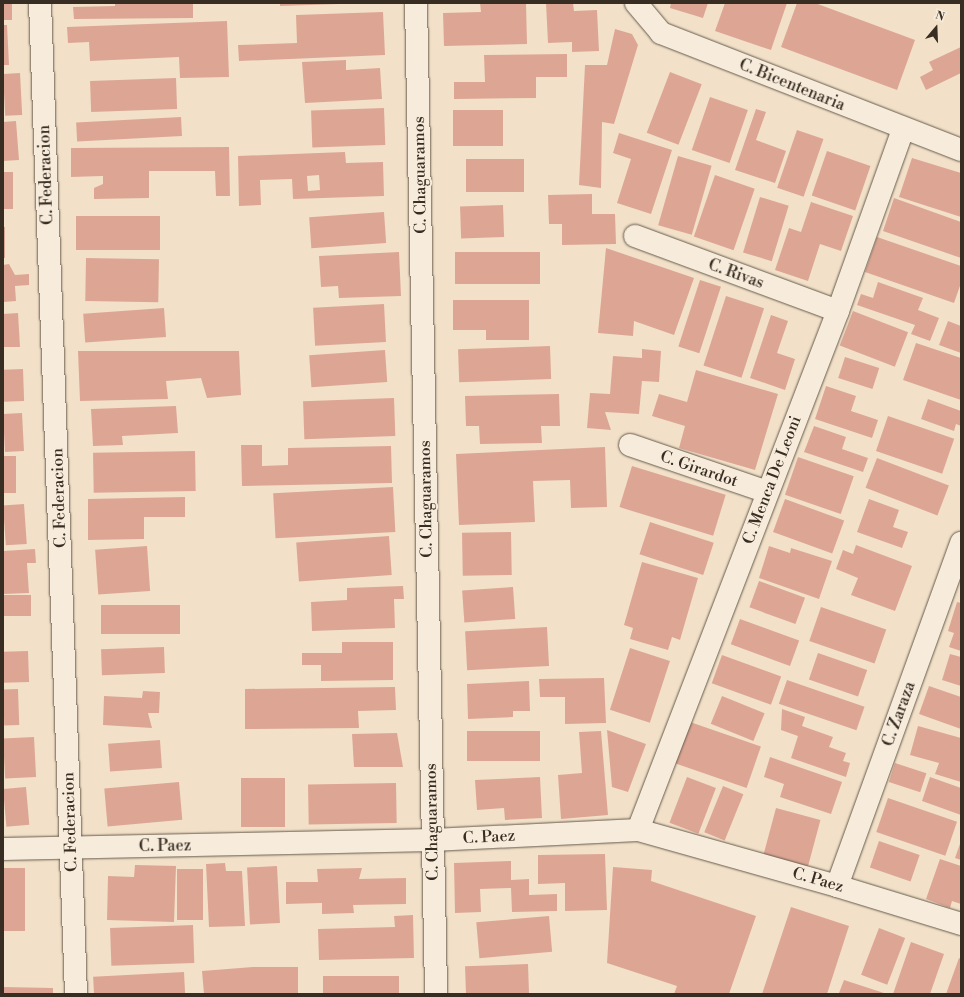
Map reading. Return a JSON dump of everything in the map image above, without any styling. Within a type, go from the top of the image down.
[{"type":"street","name":"C. Federacion","points":[[40,3],[72,848],[76,994]]},
{"type":"street","name":"C. Chaguaramos","points":[[416,3],[436,994]]},
{"type":"street","name":"C. Bicentenaria","points":[[636,3],[661,33],[903,129],[961,150]]},
{"type":"street","name":"C. Menca De Leoni","points":[[638,830],[838,311],[903,129]]},
{"type":"street","name":"C. Rivas","points":[[635,236],[838,311]]},
{"type":"street","name":"C. Girardot","points":[[630,445],[768,492]]},
{"type":"street","name":"C. Zaraza","points":[[837,886],[961,543]]},
{"type":"street","name":"C. Paez","points":[[3,849],[433,840],[638,830],[837,886],[961,924]]},
{"type":"building","points":[[3,3],[12,3],[12,20],[3,20]]},
{"type":"building","points":[[115,3],[193,3],[193,18],[74,19],[73,7],[115,6]]},
{"type":"building","points":[[280,3],[339,3],[339,4],[280,6]]},
{"type":"building","points":[[480,3],[526,3],[527,44],[444,46],[443,13],[481,12]]},
{"type":"building","points":[[546,3],[573,3],[574,11],[597,10],[599,51],[572,52],[572,42],[548,43]]},
{"type":"building","points":[[671,3],[708,3],[703,18],[670,8]]},
{"type":"building","points":[[725,3],[787,3],[771,50],[715,31]]},
{"type":"building","points":[[797,3],[815,3],[915,40],[897,90],[781,47]]},
{"type":"building","points":[[383,12],[385,55],[239,61],[238,45],[297,43],[296,15]]},
{"type":"building","points":[[227,21],[229,77],[180,78],[179,57],[90,61],[89,42],[68,43],[67,27]]},
{"type":"building","points":[[3,25],[7,25],[9,65],[3,65]]},
{"type":"building","points":[[615,29],[632,34],[638,45],[614,124],[602,122],[601,188],[579,185],[585,65],[607,65]]},
{"type":"building","points":[[961,47],[961,73],[926,90],[920,77],[933,70],[929,62]]},
{"type":"building","points":[[567,54],[567,77],[536,77],[536,98],[454,99],[454,82],[485,82],[484,55]]},
{"type":"building","points":[[346,60],[346,70],[380,68],[382,99],[305,103],[302,62]]},
{"type":"building","points":[[670,72],[702,84],[678,145],[647,133]]},
{"type":"building","points":[[20,73],[22,115],[5,116],[3,74]]},
{"type":"building","points":[[176,78],[177,109],[91,112],[90,81]]},
{"type":"building","points":[[710,97],[748,110],[730,163],[692,150]]},
{"type":"building","points":[[384,108],[385,145],[312,148],[311,111]]},
{"type":"building","points":[[756,109],[766,112],[756,140],[786,151],[775,183],[735,170]]},
{"type":"building","points":[[453,110],[503,110],[503,146],[453,146]]},
{"type":"building","points":[[181,117],[182,136],[77,141],[76,122]]},
{"type":"building","points":[[16,121],[19,160],[3,161],[3,122]]},
{"type":"building","points":[[797,130],[823,139],[804,197],[777,188]]},
{"type":"building","points":[[619,133],[672,150],[651,214],[617,203],[631,159],[613,153]]},
{"type":"building","points":[[229,147],[230,196],[216,196],[215,171],[149,171],[149,198],[94,199],[94,188],[103,184],[103,176],[71,177],[71,148]]},
{"type":"building","points":[[827,151],[870,166],[855,210],[812,195]]},
{"type":"building","points":[[345,152],[346,163],[383,162],[384,196],[293,199],[292,179],[260,180],[261,205],[239,206],[238,156]],"holes":[[[319,175],[320,190],[308,191],[307,176]]]},
{"type":"building","points":[[678,156],[712,166],[692,235],[658,225]]},
{"type":"building","points":[[912,158],[961,173],[961,217],[899,197]]},
{"type":"building","points":[[466,159],[524,159],[524,192],[466,192]]},
{"type":"building","points":[[3,172],[13,172],[13,209],[3,209]]},
{"type":"building","points":[[715,175],[755,189],[734,250],[694,236]]},
{"type":"building","points":[[592,194],[592,214],[615,214],[616,244],[562,245],[562,224],[549,224],[548,195]]},
{"type":"building","points":[[760,197],[789,206],[772,261],[743,252]]},
{"type":"building","points":[[894,198],[961,222],[961,258],[883,231]]},
{"type":"building","points":[[811,202],[853,216],[841,251],[820,244],[808,281],[775,270],[789,228],[801,232]]},
{"type":"building","points":[[503,205],[504,237],[461,238],[460,207]]},
{"type":"building","points":[[384,212],[386,243],[311,248],[309,217]]},
{"type":"building","points":[[76,216],[160,216],[160,250],[76,250]]},
{"type":"building","points":[[3,227],[5,227],[5,258],[3,258]]},
{"type":"building","points":[[877,237],[961,266],[961,283],[954,303],[865,272]]},
{"type":"building","points":[[606,248],[694,278],[674,335],[634,321],[633,336],[598,333]]},
{"type":"building","points":[[399,252],[401,296],[339,298],[338,286],[321,287],[319,256]]},
{"type":"building","points":[[455,252],[540,252],[540,284],[455,284]]},
{"type":"building","points":[[86,258],[159,259],[158,302],[85,301]]},
{"type":"building","points":[[9,264],[15,275],[29,274],[29,285],[15,286],[16,301],[3,302],[3,265]]},
{"type":"building","points":[[700,280],[721,287],[699,353],[678,347]]},
{"type":"building","points":[[878,282],[923,298],[918,310],[939,318],[930,341],[911,334],[915,325],[857,305],[861,294],[873,298]]},
{"type":"building","points":[[726,296],[764,308],[741,378],[703,365]]},
{"type":"building","points":[[453,300],[529,300],[529,340],[486,340],[486,330],[453,330]]},
{"type":"building","points":[[384,304],[386,342],[315,346],[313,308]]},
{"type":"building","points":[[164,308],[166,337],[85,343],[83,314]]},
{"type":"building","points":[[853,311],[908,332],[895,367],[840,346]]},
{"type":"building","points":[[18,313],[20,347],[3,347],[3,314]]},
{"type":"building","points":[[771,315],[788,321],[777,353],[795,359],[785,390],[750,378]]},
{"type":"building","points":[[948,321],[961,326],[961,353],[939,345]]},
{"type":"building","points":[[916,343],[961,358],[961,400],[903,380]]},
{"type":"building","points":[[550,346],[551,379],[459,382],[458,349]]},
{"type":"building","points":[[642,349],[661,351],[659,382],[642,381],[639,414],[605,412],[611,430],[587,428],[590,393],[610,394],[613,356],[642,358]]},
{"type":"building","points":[[385,350],[387,382],[311,387],[309,355]]},
{"type":"building","points":[[78,351],[239,351],[241,395],[207,398],[201,378],[166,381],[168,399],[80,401]]},
{"type":"building","points":[[845,357],[879,368],[872,389],[838,378]]},
{"type":"building","points":[[23,369],[24,401],[4,402],[3,370]]},
{"type":"building","points":[[696,370],[778,394],[755,470],[679,448],[685,426],[652,416],[659,394],[687,402]]},
{"type":"building","points":[[826,386],[856,396],[851,411],[878,420],[872,438],[815,419]]},
{"type":"building","points":[[559,394],[560,426],[541,426],[542,443],[480,444],[479,426],[466,426],[465,396]]},
{"type":"building","points":[[394,398],[395,436],[304,439],[303,401]]},
{"type":"building","points":[[928,399],[961,411],[961,426],[956,424],[954,431],[921,419]]},
{"type":"building","points":[[176,406],[178,433],[122,436],[123,445],[93,446],[91,409]]},
{"type":"building","points":[[22,413],[24,451],[5,452],[3,414]]},
{"type":"building","points":[[888,416],[954,439],[942,474],[876,451]]},
{"type":"building","points":[[814,426],[846,437],[842,449],[868,458],[863,472],[804,452]]},
{"type":"building","points":[[241,445],[262,445],[262,466],[288,465],[288,448],[391,446],[392,483],[242,486]]},
{"type":"building","points":[[605,447],[607,507],[571,508],[570,480],[533,481],[535,522],[459,525],[456,454]]},
{"type":"building","points":[[195,451],[196,491],[94,493],[93,453]]},
{"type":"building","points":[[3,456],[16,456],[16,493],[3,493]]},
{"type":"building","points":[[798,457],[854,476],[841,514],[785,495]]},
{"type":"building","points":[[877,458],[949,486],[937,515],[866,488]]},
{"type":"building","points":[[632,466],[726,495],[713,536],[619,507]]},
{"type":"building","points":[[393,487],[395,532],[276,538],[273,493]]},
{"type":"building","points":[[185,497],[185,517],[144,517],[144,539],[88,540],[88,499]]},
{"type":"building","points":[[785,499],[844,521],[832,553],[773,532]]},
{"type":"building","points":[[869,499],[899,510],[893,527],[908,532],[902,548],[857,532]]},
{"type":"building","points":[[24,504],[27,544],[6,545],[3,505]]},
{"type":"building","points":[[650,522],[714,543],[703,575],[639,554]]},
{"type":"building","points":[[511,532],[512,575],[463,576],[462,533]]},
{"type":"building","points":[[389,536],[392,575],[299,581],[296,542]]},
{"type":"building","points":[[856,545],[912,566],[895,611],[851,595],[858,578],[836,569],[843,550],[853,554]]},
{"type":"building","points":[[147,546],[150,591],[98,595],[95,550]]},
{"type":"building","points":[[769,546],[790,553],[791,548],[832,561],[819,599],[759,578]]},
{"type":"building","points":[[35,549],[36,563],[27,563],[29,593],[3,594],[3,551]]},
{"type":"building","points":[[642,562],[698,578],[680,640],[672,637],[668,650],[630,639],[633,628],[624,625]]},
{"type":"building","points":[[759,581],[805,598],[795,624],[749,607]]},
{"type":"building","points":[[403,586],[404,599],[394,599],[395,628],[312,631],[311,602],[347,600],[347,588]]},
{"type":"building","points":[[513,587],[515,619],[464,622],[462,591]]},
{"type":"building","points":[[3,595],[31,595],[31,616],[3,616]]},
{"type":"building","points":[[957,602],[961,603],[961,651],[949,647],[954,633],[948,631]]},
{"type":"building","points":[[101,605],[180,605],[180,634],[101,634]]},
{"type":"building","points":[[821,607],[886,629],[875,664],[809,641]]},
{"type":"building","points":[[740,619],[799,641],[790,666],[731,644]]},
{"type":"building","points":[[547,627],[549,666],[467,670],[465,631]]},
{"type":"building","points":[[342,642],[393,642],[393,680],[321,681],[321,665],[302,665],[302,653],[342,653]]},
{"type":"building","points":[[164,647],[165,673],[102,675],[101,649]]},
{"type":"building","points":[[630,648],[670,661],[650,723],[610,710]]},
{"type":"building","points":[[28,651],[29,682],[4,683],[3,652]]},
{"type":"building","points":[[818,653],[867,670],[858,696],[809,679]]},
{"type":"building","points":[[950,654],[961,657],[961,686],[942,680]]},
{"type":"building","points":[[722,655],[781,677],[771,705],[712,683]]},
{"type":"building","points":[[604,678],[606,723],[565,724],[565,697],[540,697],[539,679]]},
{"type":"building","points":[[787,680],[865,707],[856,730],[779,704]]},
{"type":"building","points":[[529,681],[530,711],[513,711],[513,717],[468,719],[467,684]]},
{"type":"building","points":[[929,686],[961,697],[961,729],[919,714]]},
{"type":"building","points":[[395,687],[396,710],[358,711],[359,728],[245,729],[245,689]]},
{"type":"building","points":[[18,689],[19,725],[4,726],[3,690]]},
{"type":"building","points":[[143,691],[160,692],[159,713],[148,713],[152,728],[103,725],[104,696],[142,698]]},
{"type":"building","points":[[722,696],[765,713],[753,741],[711,724]]},
{"type":"building","points":[[782,709],[805,717],[802,726],[833,737],[829,747],[846,753],[843,761],[850,763],[846,777],[791,758],[798,736],[781,730]]},
{"type":"building","points":[[690,722],[761,746],[747,788],[676,764]]},
{"type":"building","points":[[918,726],[961,738],[961,782],[935,774],[939,763],[910,755]]},
{"type":"building","points":[[607,730],[646,744],[628,792],[612,787]]},
{"type":"building","points":[[467,731],[540,731],[540,761],[467,761]]},
{"type":"building","points":[[601,731],[608,815],[561,819],[558,775],[582,773],[579,732]]},
{"type":"building","points":[[397,733],[403,767],[354,767],[352,734]]},
{"type":"building","points":[[34,737],[36,777],[5,779],[3,739]]},
{"type":"building","points":[[160,740],[162,768],[110,772],[108,744]]},
{"type":"building","points":[[770,757],[842,782],[831,814],[780,797],[784,784],[764,777]]},
{"type":"building","points":[[895,763],[926,773],[920,792],[889,782]]},
{"type":"building","points":[[540,777],[542,818],[505,820],[504,808],[477,810],[475,780]]},
{"type":"building","points":[[687,777],[716,788],[698,834],[669,823]]},
{"type":"building","points":[[930,777],[961,788],[961,815],[922,801]]},
{"type":"building","points":[[241,778],[285,778],[285,827],[241,827]]},
{"type":"building","points":[[179,782],[182,820],[108,826],[104,789]]},
{"type":"building","points":[[396,783],[397,823],[309,825],[308,785]]},
{"type":"building","points":[[723,786],[743,794],[725,841],[704,832]]},
{"type":"building","points":[[26,787],[29,825],[6,827],[3,789]]},
{"type":"building","points":[[888,798],[957,822],[945,856],[876,832]]},
{"type":"building","points":[[776,808],[820,820],[807,869],[763,857]]},
{"type":"building","points":[[879,841],[920,855],[911,881],[870,867]]},
{"type":"building","points":[[961,841],[961,860],[955,858]]},
{"type":"building","points":[[605,854],[607,910],[565,911],[565,883],[538,884],[538,855]]},
{"type":"building","points":[[940,859],[961,866],[961,904],[952,901],[950,908],[926,899]]},
{"type":"building","points":[[511,861],[511,880],[529,879],[529,895],[557,894],[557,911],[512,912],[511,888],[480,889],[481,912],[455,913],[454,863]]},
{"type":"building","points":[[225,863],[226,871],[242,871],[245,926],[209,927],[206,864]]},
{"type":"building","points":[[135,865],[176,866],[174,922],[107,920],[108,876],[134,877]]},
{"type":"building","points":[[277,866],[280,923],[250,924],[247,868]]},
{"type":"building","points":[[613,867],[652,870],[651,881],[756,916],[729,994],[674,994],[677,986],[607,963]]},
{"type":"building","points":[[3,868],[25,868],[25,931],[3,931]]},
{"type":"building","points":[[362,868],[359,879],[406,878],[406,904],[353,905],[354,913],[322,914],[322,903],[286,904],[286,882],[318,882],[317,869]]},
{"type":"building","points":[[177,869],[203,869],[203,920],[177,920]]},
{"type":"building","points":[[791,907],[849,926],[827,994],[762,994]]},
{"type":"building","points":[[413,915],[414,958],[319,960],[318,929],[395,927],[394,916]]},
{"type":"building","points":[[549,916],[552,952],[479,958],[476,922]]},
{"type":"building","points":[[193,925],[194,963],[111,966],[110,928]]},
{"type":"building","points":[[879,928],[905,938],[887,985],[861,975]]},
{"type":"building","points":[[911,942],[944,954],[930,994],[893,994]]},
{"type":"building","points":[[959,958],[961,959],[961,994],[946,994]]},
{"type":"building","points":[[528,964],[529,994],[466,994],[465,966]]},
{"type":"building","points":[[253,967],[298,967],[298,993],[204,994],[202,971]]},
{"type":"building","points":[[184,972],[185,994],[94,994],[93,977]]},
{"type":"building","points":[[323,976],[399,976],[399,994],[323,994]]},
{"type":"building","points":[[844,980],[887,994],[839,993]]},
{"type":"building","points":[[3,987],[53,988],[53,994],[3,994]]}]
